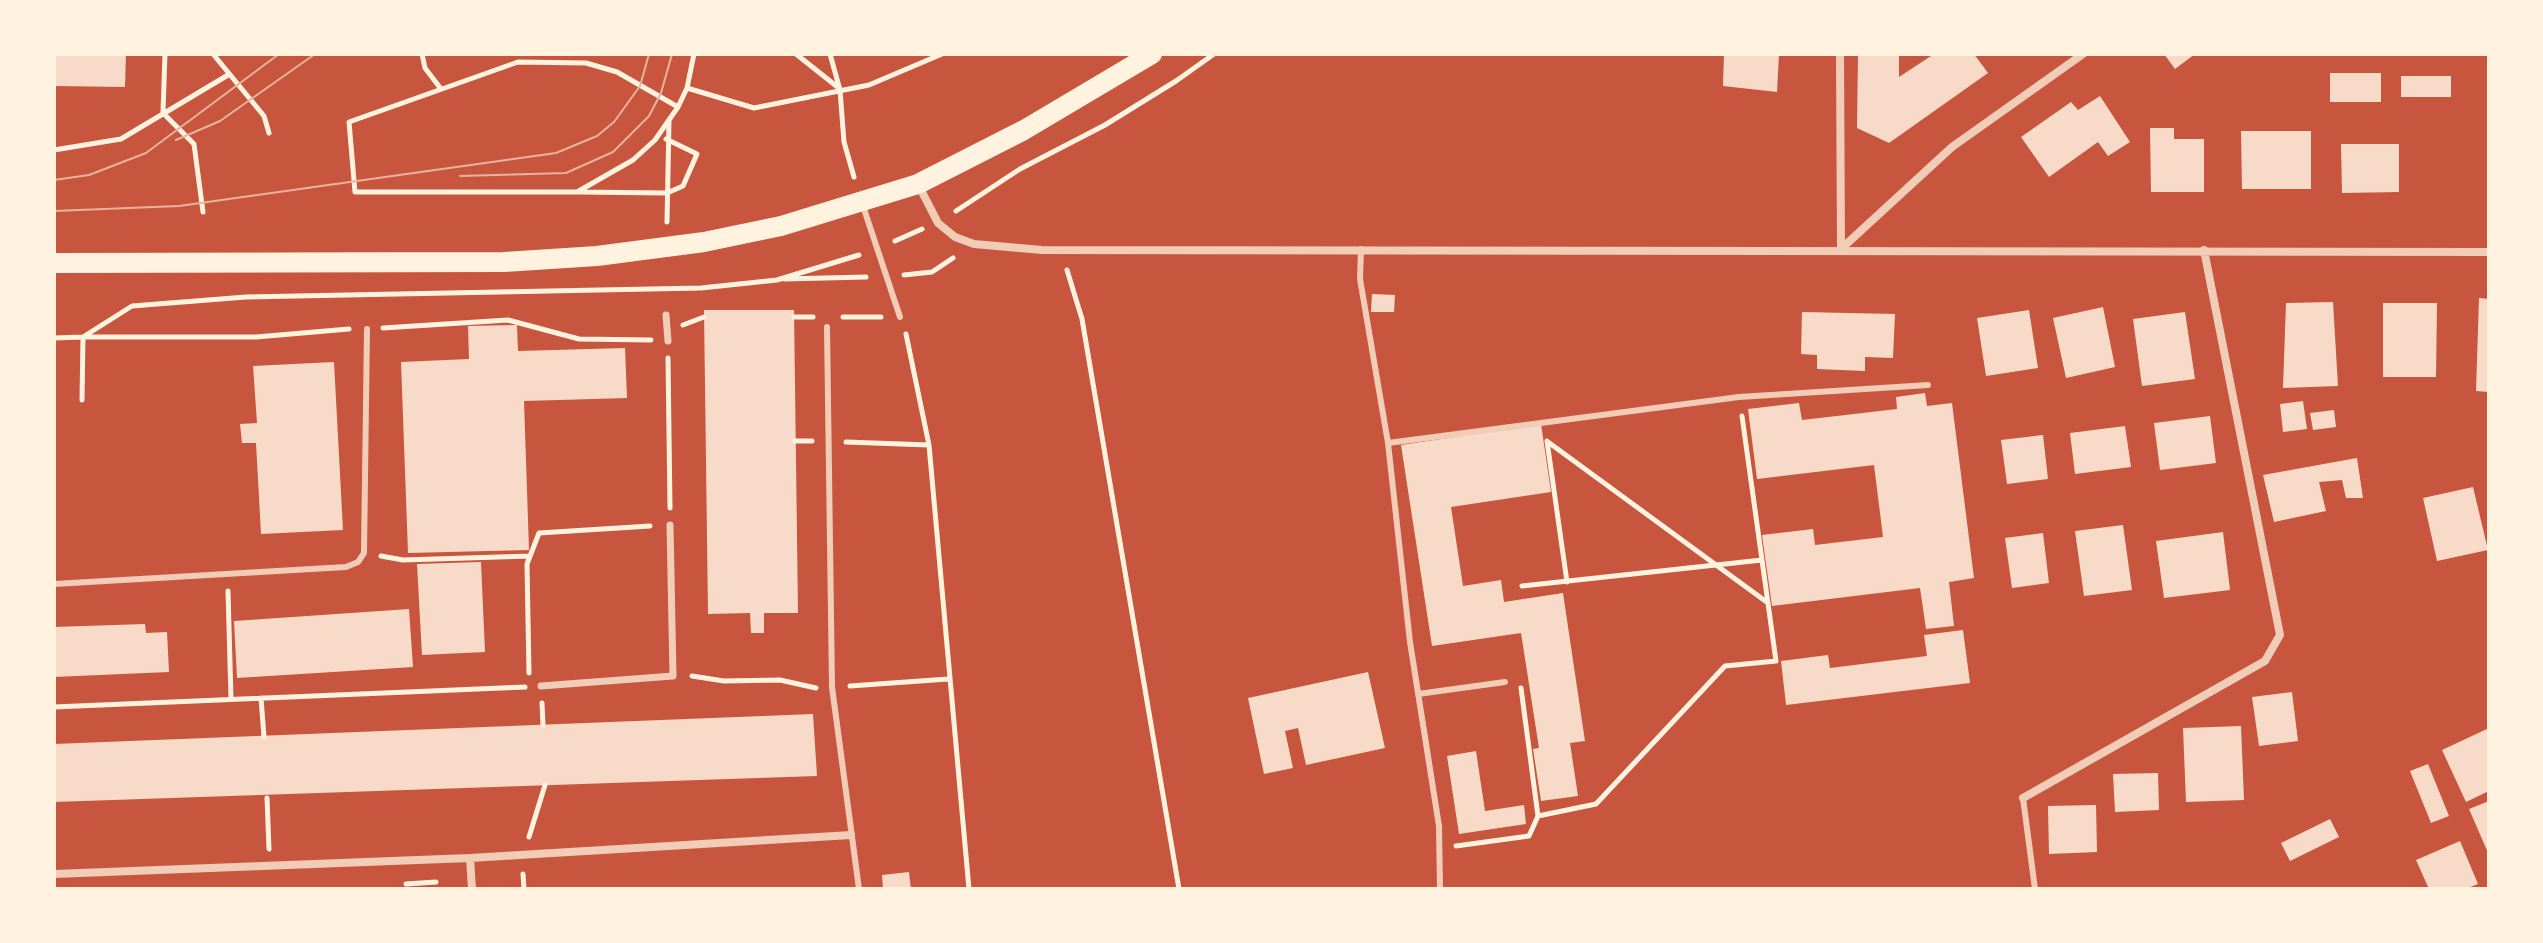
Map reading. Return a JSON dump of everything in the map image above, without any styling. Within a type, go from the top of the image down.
[{"type":"main road","points":[[54,263],[504,262],[666,248],[765,230],[918,184],[1024,130],[1152,54]]},
{"type":"street","points":[[1840,54],[1841,249]]},
{"type":"street","points":[[1841,249],[1952,147],[2083,54]]},
{"type":"street","points":[[918,184],[938,223],[955,237],[974,244],[1062,250],[2489,252]]},
{"type":"street","points":[[2023,798],[2265,661],[2280,635],[2204,250]]},
{"type":"street","points":[[666,315],[668,341]]},
{"type":"street","points":[[541,686],[673,676],[670,525]]},
{"type":"street","points":[[54,874],[470,858],[851,835]]},
{"type":"street","points":[[470,858],[472,889]]},
{"type":"lane","points":[[861,201],[900,317]]},
{"type":"lane","points":[[1361,249],[1360,279],[1388,443],[1418,694],[1439,826],[1440,889]]},
{"type":"lane","points":[[827,327],[832,687],[859,889]]},
{"type":"lane","points":[[54,584],[346,567],[358,562],[364,553],[367,329]]},
{"type":"lane","points":[[1388,443],[1544,420],[1739,397],[1928,385]]},
{"type":"lane","points":[[1418,694],[1505,682]]},
{"type":"lane","points":[[2023,798],[2035,889]]},
{"type":"path","points":[[165,54],[163,113],[194,144],[203,212]]},
{"type":"path","points":[[422,54],[425,68],[441,89]]},
{"type":"path","points":[[513,54],[518,62]]},
{"type":"path","points":[[577,192],[633,160],[655,140],[687,88],[694,54]]},
{"type":"path","points":[[796,54],[840,90]]},
{"type":"path","points":[[830,54],[840,90],[844,142],[861,201]]},
{"type":"path","points":[[687,88],[754,108],[869,85],[942,54]]},
{"type":"path","points":[[1105,125],[1214,54]]},
{"type":"path","points":[[216,55],[228,75],[264,116],[269,133]]},
{"type":"path","points":[[666,139],[697,154],[698,159],[683,186],[667,193],[355,192],[349,122],[518,62],[586,63],[617,72],[678,107]]},
{"type":"path","points":[[54,150],[121,139],[228,75]]},
{"type":"path","points":[[667,222],[666,139],[669,120]]},
{"type":"path","points":[[1062,250],[1082,319],[1179,889]]},
{"type":"path","points":[[54,338],[83,337],[132,306],[246,297]]},
{"type":"path","points":[[794,317],[824,317]]},
{"type":"path","points":[[839,317],[900,317],[912,350],[929,445],[969,889]]},
{"type":"path","points":[[82,400],[83,337]]},
{"type":"path","points":[[54,707],[530,686],[527,564],[539,533],[670,525],[668,341]]},
{"type":"path","points":[[1538,816],[1596,804],[1725,666],[1776,661],[1739,397]]},
{"type":"path","points":[[1544,420],[1567,582]]},
{"type":"path","points":[[795,441],[825,442]]},
{"type":"path","points":[[1547,441],[1768,603]]},
{"type":"path","points":[[840,442],[929,445]]},
{"type":"path","points":[[364,553],[403,560],[530,556]]},
{"type":"path","points":[[1522,586],[1762,560]]},
{"type":"path","points":[[227,574],[231,699]]},
{"type":"path","points":[[673,676],[705,676],[724,681],[780,680],[808,689],[948,679]]},
{"type":"path","points":[[1439,848],[1529,836],[1538,816],[1524,690],[1505,682]]},
{"type":"path","points":[[541,686],[543,725]]},
{"type":"path","points":[[261,698],[264,737]]},
{"type":"path","points":[[524,889],[523,854],[545,785]]},
{"type":"path","points":[[267,798],[269,866]]},
{"type":"building","points":[[54,54],[126,54],[125,87],[54,86]]},
{"type":"building","points":[[1724,54],[1779,54],[1777,92],[1723,86]]},
{"type":"building","points":[[1858,54],[1899,54],[1899,77],[1934,54],[1974,54],[1988,73],[1889,143],[1857,128]]},
{"type":"building","points":[[2164,54],[2195,54],[2175,69]]},
{"type":"building","points":[[2330,73],[2381,73],[2381,102],[2330,102]]},
{"type":"building","points":[[2401,76],[2451,76],[2451,97],[2401,97]]},
{"type":"building","points":[[2100,96],[2130,142],[2108,156],[2098,142],[2049,177],[2021,137],[2071,102],[2078,110]]},
{"type":"building","points":[[2150,128],[2174,128],[2174,139],[2204,139],[2204,192],[2151,192]]},
{"type":"building","points":[[2241,131],[2311,131],[2311,189],[2242,189]]},
{"type":"building","points":[[2341,144],[2399,144],[2399,192],[2342,193]]},
{"type":"building","points":[[1372,294],[1395,295],[1394,312],[1371,312]]},
{"type":"building","points":[[2479,298],[2489,299],[2489,392],[2476,391]]},
{"type":"building","points":[[2333,302],[2338,386],[2283,388],[2286,303]]},
{"type":"building","points":[[2383,303],[2437,303],[2436,377],[2383,377]]},
{"type":"building","points":[[2103,307],[2115,367],[2066,378],[2053,318]]},
{"type":"building","points":[[704,310],[794,310],[798,613],[764,613],[764,633],[751,633],[750,613],[708,614]]},
{"type":"building","points":[[2029,310],[2038,368],[1986,376],[1977,318]]},
{"type":"building","points":[[1802,312],[1895,314],[1893,358],[1865,357],[1865,371],[1817,369],[1817,355],[1801,354]]},
{"type":"building","points":[[2185,312],[2195,379],[2142,386],[2133,319]]},
{"type":"building","points":[[517,325],[518,351],[625,348],[627,398],[524,401],[529,550],[408,553],[401,362],[469,359],[468,326]]},
{"type":"building","points":[[334,362],[343,530],[261,534],[256,443],[242,443],[240,424],[257,423],[253,366]]},
{"type":"building","points":[[1925,393],[1927,406],[1952,403],[1974,578],[1949,582],[1954,626],[1926,629],[1920,588],[1772,606],[1762,535],[1813,529],[1815,545],[1883,537],[1874,465],[1757,479],[1748,409],[1799,403],[1802,420],[1897,409],[1896,397]]},
{"type":"building","points":[[2303,401],[2307,429],[2283,432],[2280,404]]},
{"type":"building","points":[[2334,410],[2336,427],[2313,430],[2310,413]]},
{"type":"building","points":[[2210,416],[2216,463],[2160,470],[2154,423]]},
{"type":"building","points":[[1541,424],[1551,492],[1451,507],[1463,586],[1501,580],[1504,602],[1563,593],[1585,741],[1570,743],[1578,796],[1541,801],[1533,749],[1539,748],[1521,633],[1432,646],[1401,445]]},
{"type":"building","points":[[2125,426],[2131,467],[2075,474],[2070,433]]},
{"type":"building","points":[[2043,435],[2048,479],[2007,484],[2001,440]]},
{"type":"building","points":[[2357,458],[2363,498],[2346,498],[2342,480],[2319,482],[2326,511],[2274,522],[2263,475]]},
{"type":"building","points":[[2473,487],[2488,550],[2437,561],[2423,498]]},
{"type":"building","points":[[2123,525],[2132,590],[2084,596],[2075,531]]},
{"type":"building","points":[[2223,532],[2230,590],[2164,598],[2156,541]]},
{"type":"building","points":[[2043,533],[2049,583],[2012,588],[2005,538]]},
{"type":"building","points":[[481,562],[485,652],[422,655],[417,564]]},
{"type":"building","points":[[409,609],[413,667],[237,678],[234,621]]},
{"type":"building","points":[[145,624],[146,633],[167,632],[169,672],[54,677],[54,627]]},
{"type":"building","points":[[1963,630],[1970,683],[1786,705],[1781,661],[1828,655],[1830,668],[1927,656],[1924,635]]},
{"type":"building","points":[[1368,672],[1385,748],[1306,765],[1298,728],[1285,731],[1293,768],[1264,774],[1248,698]]},
{"type":"building","points":[[2292,692],[2298,741],[2259,746],[2252,697]]},
{"type":"building","points":[[813,714],[817,776],[54,802],[54,744]]},
{"type":"building","points":[[2241,726],[2244,800],[2186,802],[2183,728]]},
{"type":"building","points":[[2489,728],[2489,791],[2466,802],[2442,750]]},
{"type":"building","points":[[1476,751],[1485,811],[1524,805],[1526,824],[1459,834],[1447,756]]},
{"type":"building","points":[[2428,764],[2449,816],[2431,823],[2410,771]]},
{"type":"building","points":[[2158,773],[2159,810],[2115,812],[2113,774]]},
{"type":"building","points":[[2489,801],[2489,855],[2469,809]]},
{"type":"building","points":[[2096,805],[2097,852],[2049,854],[2048,806]]},
{"type":"building","points":[[2330,819],[2339,837],[2290,861],[2281,843]]},
{"type":"building","points":[[2460,841],[2478,884],[2465,889],[2429,889],[2416,860]]},
{"type":"building","points":[[909,872],[911,889],[883,889],[882,875]]},
{"type":"tram line","points":[[54,180],[89,175],[146,153],[279,54]]},
{"type":"tram line","points":[[176,140],[220,121],[315,54]]},
{"type":"tram line","points":[[54,211],[179,206],[556,153],[597,136],[614,122],[640,86],[649,54]]},
{"type":"tram line","points":[[460,176],[566,173],[613,152],[649,116],[661,93],[672,54]]}]
